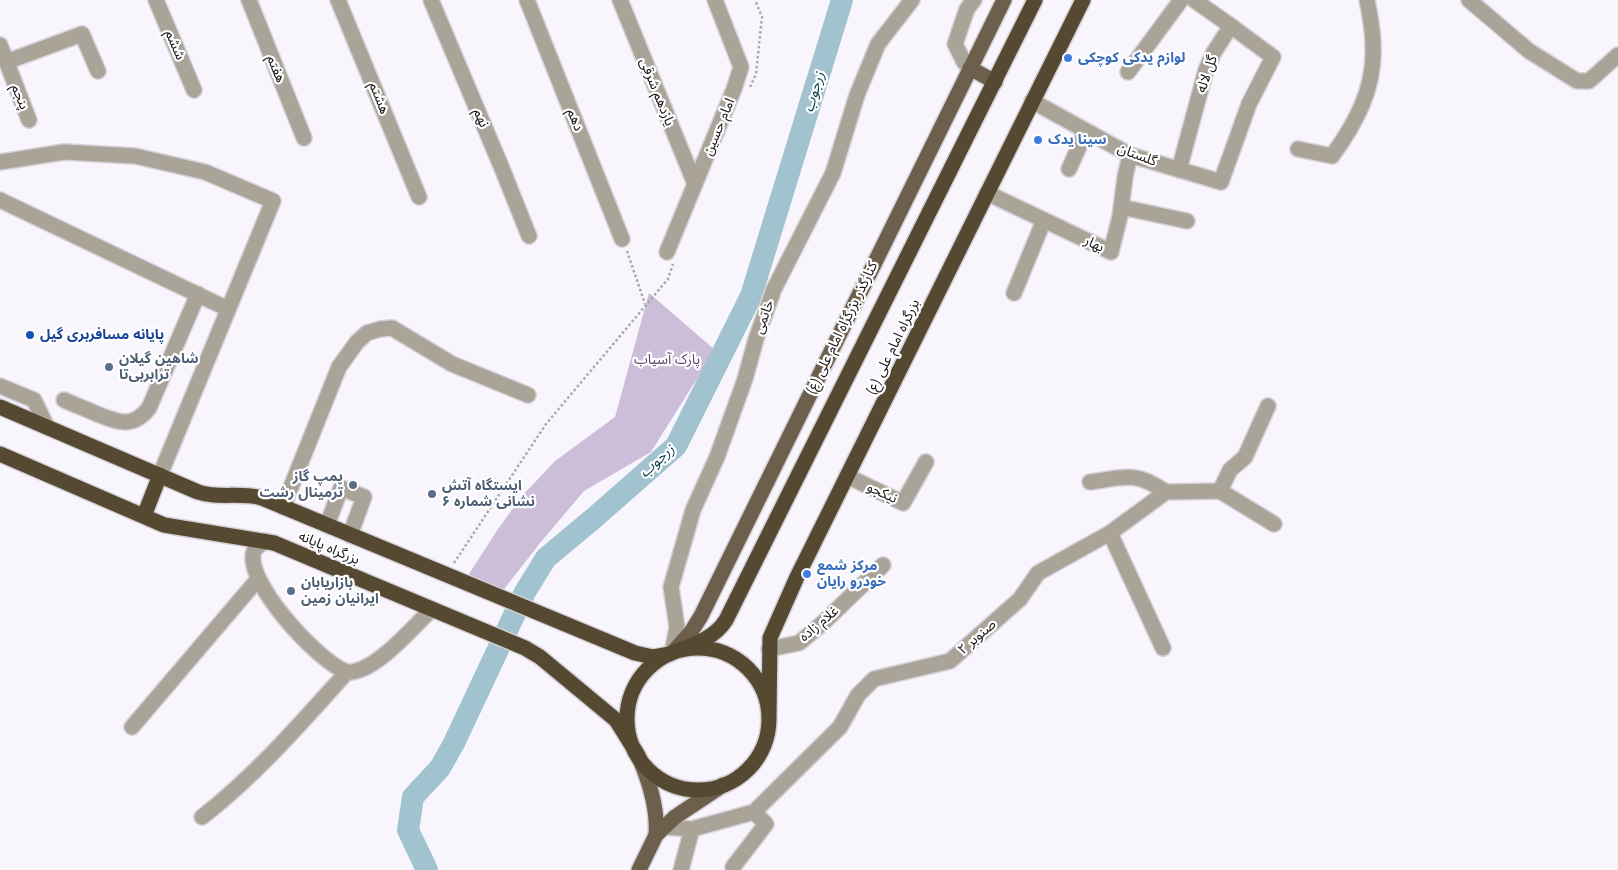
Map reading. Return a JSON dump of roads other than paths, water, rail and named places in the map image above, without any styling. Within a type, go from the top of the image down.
[{"type":"highway","points":[[0,407],[201,493],[256,496],[635,653],[653,657],[672,653],[690,648],[703,648],[722,652],[734,658],[748,668],[759,682],[766,697],[769,717],[766,740],[757,759],[743,774],[723,785],[699,790],[676,786],[653,773],[637,753],[631,739],[628,710],[632,693],[648,668],[658,660],[672,653],[708,639],[719,630],[726,620],[1035,0]]},
{"type":"highway","name":"بزرگراه امام علی (ع)","points":[[769,717],[769,649],[773,628],[1083,0]]},
{"type":"highway","name":"بزرگراه پایانه","points":[[0,454],[164,525],[277,544],[525,648],[540,657],[616,720],[637,753]]},
{"type":"highway","points":[[144,516],[160,475]]},
{"type":"main road","name":"کنارگذر بزرگراه امام علی (ع)","points":[[672,653],[691,632],[701,616],[1004,0]]},
{"type":"main road","points":[[970,68],[995,82]]},
{"type":"main road","points":[[637,753],[652,797],[657,836]]},
{"type":"main road","points":[[639,870],[657,836],[686,809],[723,785]]},
{"type":"street","name":"ششم","points":[[156,0],[194,90]]},
{"type":"street","name":"هفتم","points":[[249,0],[304,138]]},
{"type":"street","name":"نهم","points":[[431,0],[529,236]]},
{"type":"street","name":"دهم","points":[[527,0],[622,239]]},
{"type":"street","name":"یازدهم شرقی","points":[[620,0],[695,184]]},
{"type":"street","name":"امام حسین","points":[[672,254],[695,184],[734,90],[741,67],[715,0]]},
{"type":"street","name":"خاتمی","points":[[672,653],[677,627],[671,586],[693,510],[717,457],[774,290],[833,173],[857,94],[878,44],[912,0]]},
{"type":"street","points":[[970,68],[964,62],[955,44],[967,9],[974,0]]},
{"type":"street","points":[[1128,72],[1181,0]]},
{"type":"street","points":[[1194,0],[1231,26]]},
{"type":"street","points":[[1298,148],[1332,156],[1348,134],[1359,113],[1366,95],[1371,72],[1373,47],[1367,0]]},
{"type":"street","points":[[1469,0],[1529,52],[1577,81],[1589,81],[1618,55]]},
{"type":"street","name":"هشتم","points":[[340,1],[419,197]]},
{"type":"street","name":"گلستان","points":[[1032,101],[1130,156],[1221,182],[1249,104],[1273,57],[1231,26]]},
{"type":"street","name":"گل لاله","points":[[1179,170],[1206,70],[1214,52],[1231,26]]},
{"type":"street","points":[[6,62],[82,34],[98,71]]},
{"type":"street","name":"پنجم","points":[[0,46],[29,120]]},
{"type":"street","points":[[1069,169],[1086,131]]},
{"type":"street","points":[[0,162],[64,152],[135,156],[205,172],[273,201],[160,475]]},
{"type":"street","name":"بهار","points":[[987,193],[1111,252],[1130,156]]},
{"type":"street","points":[[0,200],[228,309]]},
{"type":"street","points":[[1121,207],[1188,221]]},
{"type":"street","points":[[1014,293],[1044,220]]},
{"type":"street","points":[[64,400],[116,422],[129,422],[141,416],[149,408],[198,294]]},
{"type":"street","points":[[283,507],[339,367],[356,342],[367,333],[380,328],[392,328],[452,364],[528,395]]},
{"type":"street","points":[[0,386],[34,400],[48,427]]},
{"type":"street","points":[[1220,491],[1230,470],[1245,457],[1268,406]]},
{"type":"street","name":"نیکجو","points":[[847,476],[903,503],[926,462]]},
{"type":"street","points":[[1090,482],[1130,476],[1150,481],[1166,492],[1220,491],[1274,524]]},
{"type":"street","points":[[327,525],[341,488],[364,497],[350,535]]},
{"type":"street","name":"صنوبر ۲","points":[[657,836],[692,829],[754,812],[840,726],[858,695],[874,679],[950,661],[1020,599],[1038,573],[1110,533],[1166,492]]},
{"type":"street","points":[[1110,533],[1163,648]]},
{"type":"street","points":[[265,541],[254,550],[253,556],[258,580],[267,597],[295,629],[336,667],[347,672],[357,671],[370,665],[432,609]]},
{"type":"street","name":"غلام زاده","points":[[769,649],[798,643],[830,617],[883,565]]},
{"type":"street","points":[[132,727],[258,580]]},
{"type":"street","points":[[202,817],[232,793],[279,747],[347,672]]},
{"type":"street","points":[[733,867],[766,824],[754,812]]},
{"type":"street","points":[[681,870],[692,829]]},
{"type":"waterway","name":"زرجوب","points":[[427,870],[408,830],[413,797],[440,768],[454,743],[525,592],[546,558],[676,446],[751,296],[842,0]]},
{"type":"place","name":"لوازم یدکی کوچکی","points":[[1068,58]]},
{"type":"place","name":"سینا یدک","points":[[1038,140]]},
{"type":"place","name":"پایانه مسافربری گیل","points":[[30,335]]},
{"type":"place","name":"شاهین گیلان ترابربی‌تا","points":[[109,367]]},
{"type":"place","name":"پمپ گاز ترمینال رشت","points":[[353,485]]},
{"type":"place","name":"ایستگاه آتش نشانی شماره ۶","points":[[432,494]]},
{"type":"place","name":"مرکز شمع خودرو رایان","points":[[807,574]]},
{"type":"place","name":"بازاریابان ایرانیان زمین","points":[[291,591]]},
{"type":"park label","name":"پارک آسیاب","points":[[667,360]]}]
